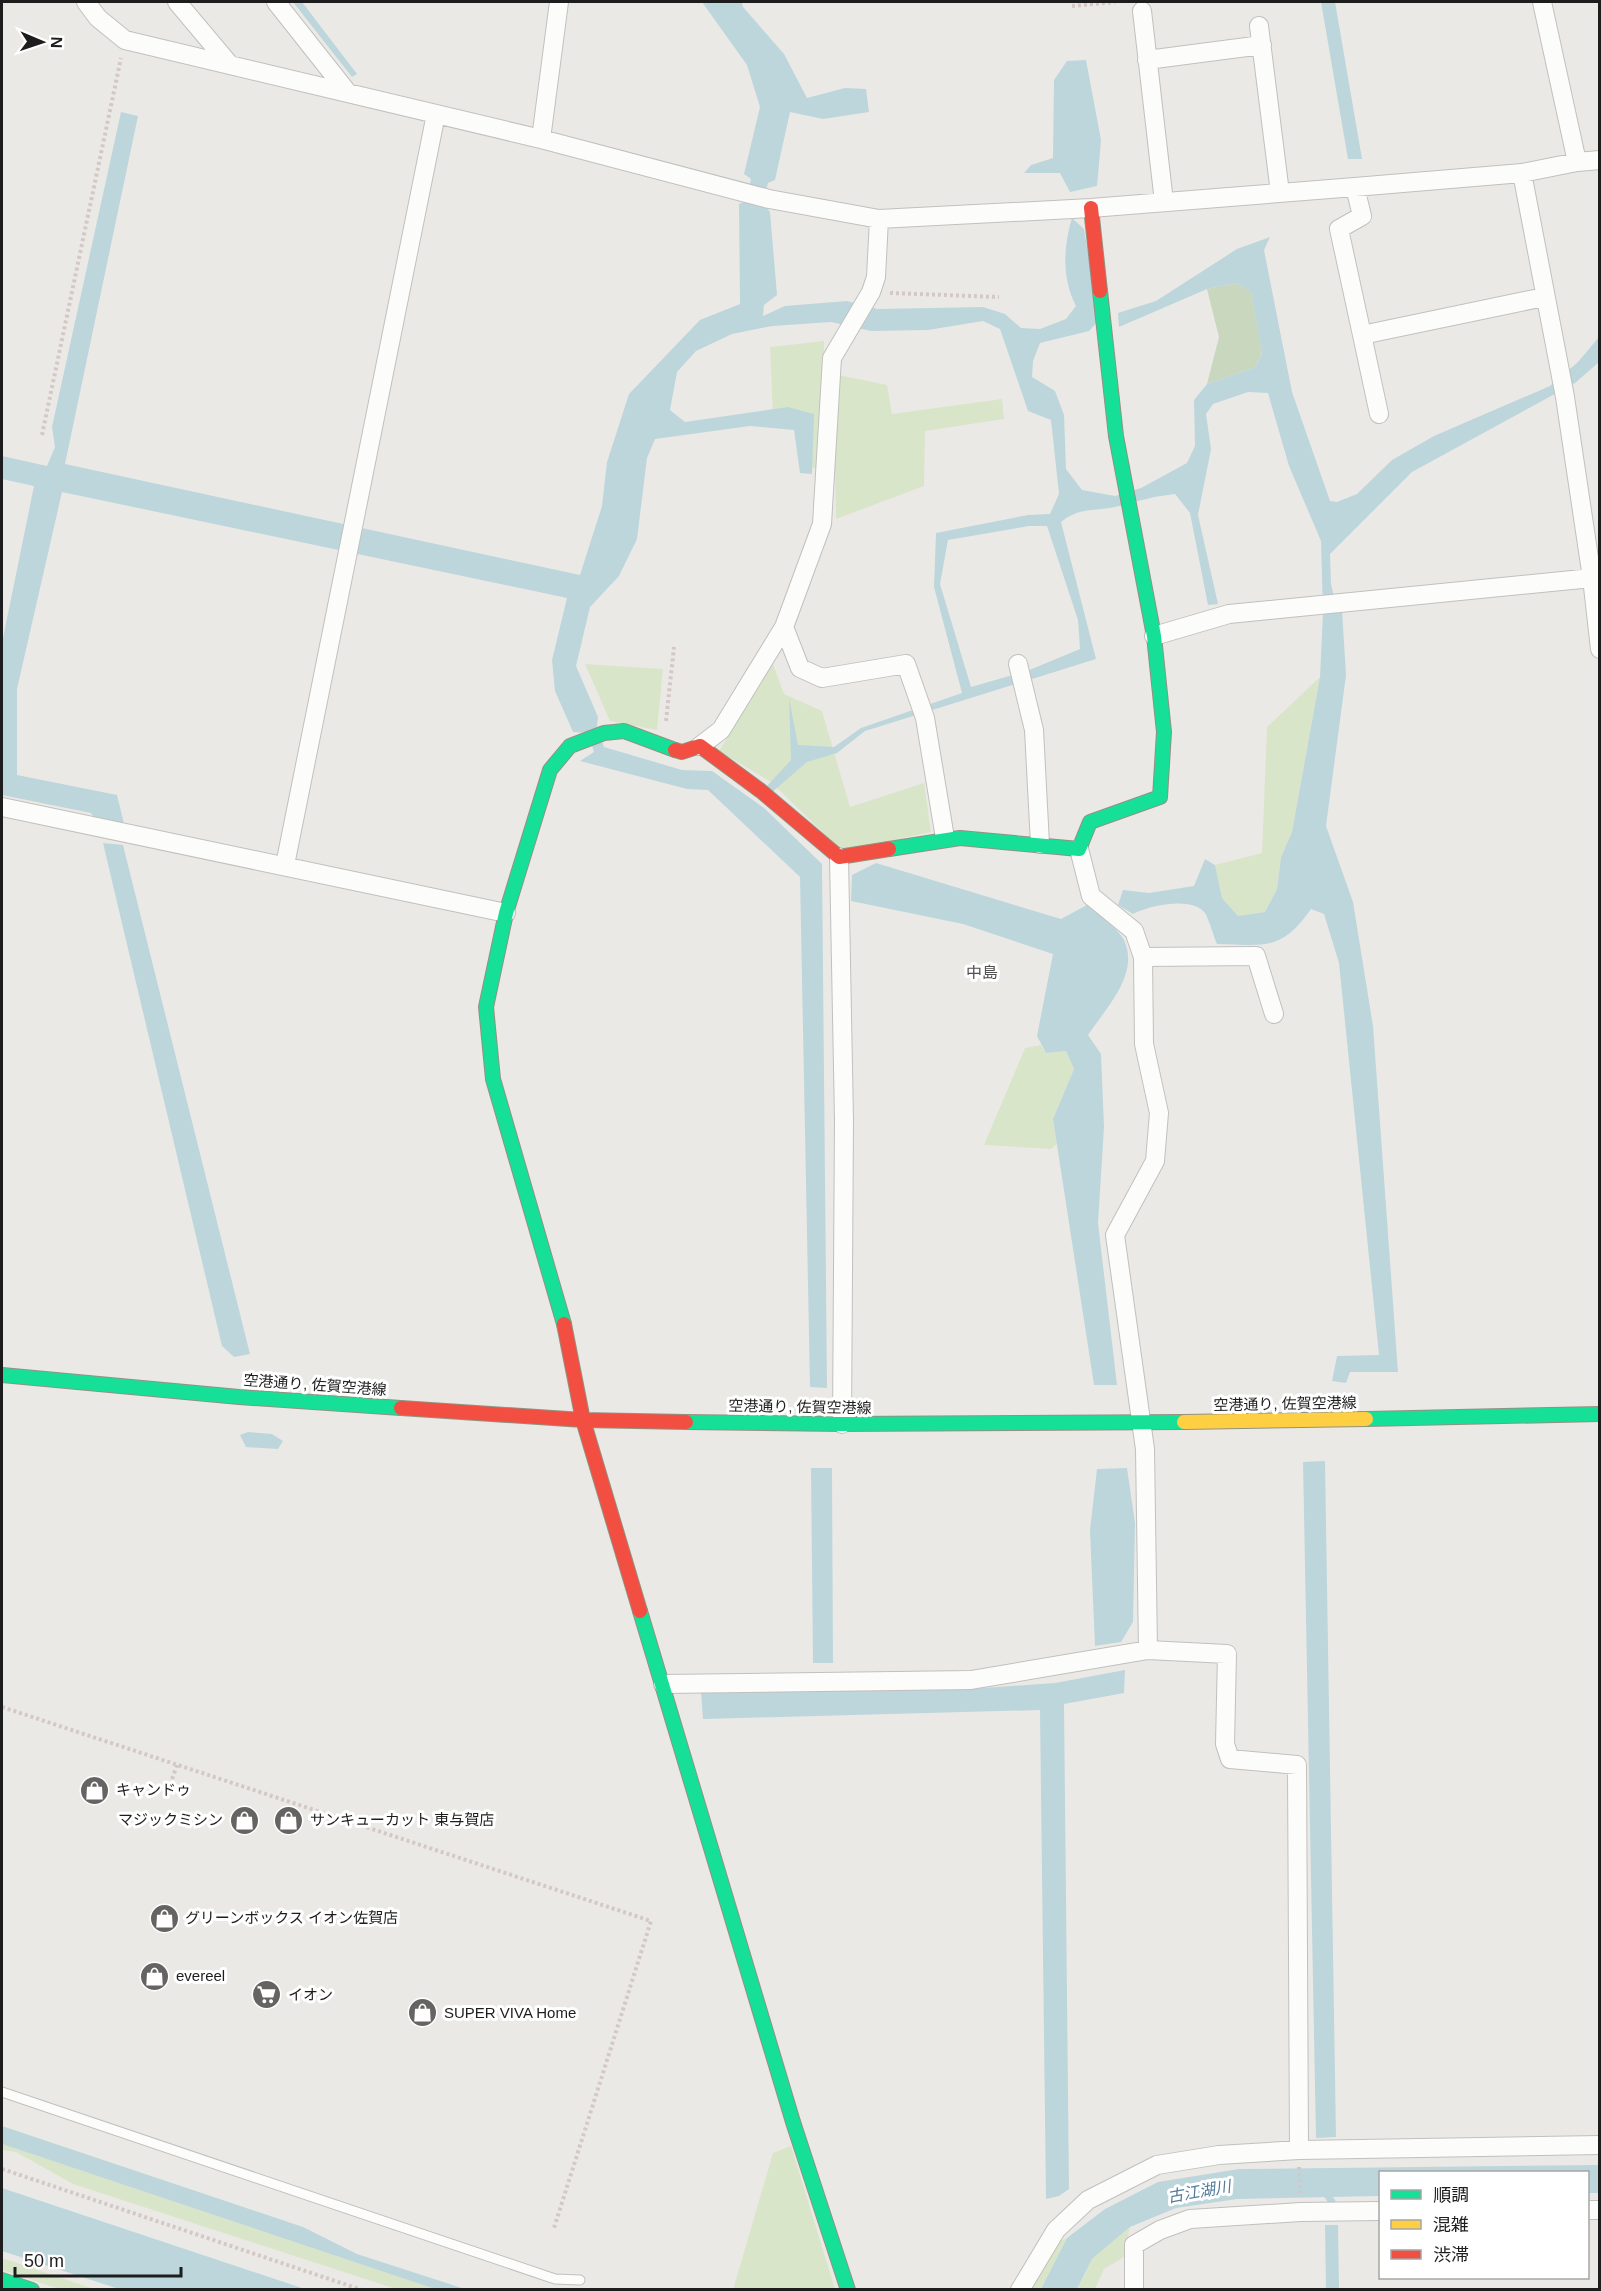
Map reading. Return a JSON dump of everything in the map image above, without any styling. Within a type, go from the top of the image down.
[{"type":"street","points":[[86,2],[99,18],[125,40],[541,139],[769,199],[879,219],[1091,208],[1355,187],[1522,173],[1599,160]]},
{"type":"street","points":[[177,2],[230,65]]},
{"type":"street","points":[[276,2],[348,93]]},
{"type":"street","points":[[541,139],[559,2]]},
{"type":"street","points":[[1542,2],[1577,162]]},
{"type":"street","points":[[1142,11],[1164,202]]},
{"type":"street","points":[[1259,26],[1280,193]]},
{"type":"street","points":[[1147,60],[1262,45]]},
{"type":"street","points":[[285,865],[436,114]]},
{"type":"street","points":[[1522,173],[1565,397],[1592,578],[1599,649]]},
{"type":"street","points":[[1355,187],[1362,216],[1339,229],[1379,414]]},
{"type":"street","points":[[1091,208],[1116,436],[1154,636],[1164,732],[1160,798],[1090,822],[1079,849],[1091,896],[1134,931],[1143,957],[1144,1044],[1159,1113],[1155,1161],[1116,1235],[1145,1449],[1148,1650]]},
{"type":"street","points":[[848,2289],[793,2122],[583,1420],[565,1327],[493,1079],[486,1008],[506,913],[550,770],[570,746],[604,733],[624,731],[681,752],[699,746],[721,730],[784,627],[822,524],[832,358],[868,296],[876,277],[879,219]]},
{"type":"street","points":[[1362,335],[1544,297]]},
{"type":"street","points":[[1154,636],[1229,614],[1592,578]]},
{"type":"street","points":[[784,627],[800,668],[822,678],[906,664],[922,709],[945,838]]},
{"type":"street","points":[[1018,664],[1034,730],[1040,844]]},
{"type":"street","points":[[699,746],[761,791],[839,857],[870,855],[945,838],[1079,849]]},
{"type":"street","points":[[2,807],[506,913]]},
{"type":"street","points":[[839,857],[844,1120],[842,1424]]},
{"type":"street","points":[[1143,957],[1173,954],[1256,956],[1274,1014]]},
{"type":"street","name":"空港通り, 佐賀空港線","points":[[2,1375],[239,1397],[583,1420],[842,1424],[1140,1423],[1599,1414]]},
{"type":"street","points":[[663,1684],[971,1680],[1148,1650],[1227,1654],[1225,1744],[1230,1759],[1297,1765],[1299,2150]]},
{"type":"street","points":[[1020,2289],[1056,2230],[1088,2200],[1157,2165],[1219,2155],[1299,2150],[1599,2145]]},
{"type":"street","points":[[1134,2289],[1134,2245],[1160,2230],[1190,2219],[1301,2212],[1379,2211]]},
{"type":"street","points":[[2,2280],[32,2289]]},
{"type":"lane","points":[[2,2092],[555,2279],[580,2280]]},
{"type":"path","points":[[1072,6],[1115,2]]},
{"type":"path","points":[[42,435],[125,40]]},
{"type":"path","points":[[868,296],[999,297]]},
{"type":"path","points":[[664,746],[674,647]]},
{"type":"path","points":[[2,1707],[651,1922],[554,2228]]},
{"type":"path","points":[[172,1779],[177,1765]]},
{"type":"path","points":[[1299,2150],[1301,2212]]},
{"type":"path","points":[[2,2169],[362,2289]]},
{"type":"green space","points":[[1236,283],[1251,292],[1262,351],[1256,367],[1207,384],[1219,337],[1207,289]]},
{"type":"green space","points":[[824,341],[824,372],[887,385],[892,414],[1002,399],[1004,419],[925,431],[924,486],[836,519],[835,468],[807,468],[806,423],[773,416],[770,347]]},
{"type":"green space","points":[[585,664],[663,669],[657,730],[610,721]]},
{"type":"green space","points":[[773,664],[784,694],[822,711],[850,807],[924,783],[931,832],[842,851],[771,782],[719,751]]},
{"type":"green space","points":[[1320,677],[1292,832],[1281,857],[1277,889],[1265,912],[1238,916],[1222,898],[1215,865],[1262,853],[1267,727]]},
{"type":"green space","points":[[1041,1045],[1046,1053],[1066,1051],[1074,1069],[1053,1119],[1057,1144],[1051,1149],[984,1145],[1025,1048]]},
{"type":"green space","points":[[2,2144],[435,2289],[396,2289],[73,2184],[16,2152],[2,2150]]},
{"type":"green space","points":[[791,2146],[835,2289],[733,2290],[773,2153]]},
{"type":"green space","points":[[1130,2227],[1124,2257],[1104,2269],[1095,2289],[1077,2290],[1092,2259]]},
{"type":"green space","points":[[1067,2238],[1041,2289],[1031,2290],[1058,2242]]},
{"type":"green space","points":[[2,2258],[94,2289],[59,2289],[2,2270]]},
{"type":"water","points":[[293,2],[302,2],[357,74],[352,77]]},
{"type":"water","points":[[702,2],[742,2],[743,7],[784,54],[807,98],[845,88],[866,89],[869,112],[823,119],[790,112],[775,180],[768,183],[763,203],[770,212],[777,295],[764,305],[763,316],[785,306],[847,301],[877,309],[983,307],[1005,314],[1021,328],[1040,329],[1066,319],[1076,306],[1068,285],[1065,263],[1072,218],[1084,229],[1099,320],[1089,331],[1040,343],[1033,361],[1032,377],[1055,391],[1064,415],[1066,469],[1082,490],[1115,496],[1141,488],[1187,463],[1195,446],[1194,400],[1207,384],[1256,367],[1262,352],[1251,292],[1236,283],[1207,289],[1119,327],[1118,313],[1156,301],[1237,249],[1270,237],[1264,250],[1292,392],[1330,501],[1337,502],[1357,494],[1392,460],[1434,436],[1550,386],[1578,362],[1599,337],[1599,362],[1575,383],[1412,472],[1330,554],[1331,584],[1337,610],[1342,610],[1346,675],[1326,826],[1353,902],[1373,1026],[1398,1372],[1350,1372],[1346,1383],[1332,1381],[1337,1356],[1379,1355],[1339,963],[1324,914],[1311,909],[1290,933],[1270,943],[1217,944],[1205,913],[1199,908],[1181,903],[1170,904],[1133,914],[1118,905],[1123,890],[1149,893],[1194,886],[1205,859],[1215,865],[1222,898],[1238,916],[1265,912],[1277,889],[1281,857],[1292,832],[1320,677],[1323,613],[1321,541],[1289,466],[1268,393],[1248,392],[1213,404],[1206,414],[1211,449],[1198,515],[1218,604],[1208,605],[1190,513],[1175,494],[1075,514],[1061,522],[1096,659],[865,731],[837,753],[807,762],[771,793],[766,787],[791,760],[789,698],[798,745],[834,747],[861,728],[962,693],[934,587],[936,533],[1028,515],[1050,514],[1059,494],[1051,420],[1028,411],[1000,329],[983,321],[928,330],[871,331],[831,322],[772,326],[732,334],[696,351],[677,372],[670,410],[685,422],[788,407],[814,414],[812,474],[800,473],[794,430],[750,426],[655,439],[647,458],[637,539],[619,576],[590,607],[576,666],[598,717],[597,726],[604,747],[682,770],[712,771],[764,808],[822,864],[827,1388],[810,1387],[800,877],[708,790],[687,789],[580,761],[594,752],[588,733],[573,732],[555,691],[552,660],[567,598],[62,492],[17,689],[17,775],[117,795],[124,824],[97,822],[91,813],[2,795],[2,643],[34,486],[2,479],[2,456],[47,466],[55,447],[52,427],[121,112],[138,116],[65,464],[580,575],[602,506],[607,462],[629,394],[700,320],[740,304],[739,204],[746,201],[751,179],[744,174],[760,107],[747,65]],"holes":[[[1029,526],[1047,526],[1078,620],[1080,649],[1027,671],[971,687],[940,584],[948,540]]]},
{"type":"water","points":[[1321,2],[1335,2],[1362,159],[1348,159]]},
{"type":"water","points":[[1086,60],[1101,140],[1097,186],[1070,192],[1060,173],[1024,173],[1031,165],[1053,158],[1054,80],[1067,61]]},
{"type":"water","points":[[103,843],[123,845],[250,1354],[234,1357],[222,1346]]},
{"type":"water","points":[[876,863],[1061,919],[1087,905],[1112,926],[1124,940],[1128,953],[1128,965],[1124,978],[1112,1002],[1088,1035],[1101,1054],[1104,1127],[1098,1223],[1117,1385],[1094,1385],[1053,1119],[1074,1069],[1066,1051],[1046,1053],[1037,1036],[1053,954],[963,924],[851,901],[852,875]]},
{"type":"water","points":[[248,1432],[272,1434],[283,1441],[278,1449],[246,1447],[240,1435]]},
{"type":"water","points":[[1325,1461],[1336,2137],[1316,2138],[1303,1462]]},
{"type":"water","points":[[811,1468],[832,1468],[833,1663],[813,1663]]},
{"type":"water","points":[[1127,1468],[1135,1523],[1133,1622],[1121,1642],[1095,1646],[1090,1530],[1097,1469]]},
{"type":"water","points":[[1125,1670],[1124,1693],[1064,1704],[1069,2189],[1059,2196],[1046,2199],[1040,1710],[703,1719],[701,1692],[969,1689],[1055,1683]]},
{"type":"water","points":[[2,2126],[303,2227],[357,2254],[465,2289],[435,2289],[2,2144]]},
{"type":"water","name":"古江湖川","points":[[1599,2165],[1599,2193],[1589,2193],[1589,2171],[1379,2171],[1379,2196],[1237,2199],[1176,2208],[1130,2227],[1092,2259],[1077,2289],[1041,2289],[1067,2238],[1105,2209],[1158,2182],[1239,2169]]},
{"type":"water","points":[[2,2188],[305,2289],[119,2289],[2,2251]]},
{"type":"water","points":[[1325,2225],[1338,2225],[1339,2289],[1326,2289]]},
{"type":"waterway","points":[[1324,2190],[1332,2202]]},
{"type":"traffic: fast","points":[[889,849],[960,838],[1079,849],[1090,822],[1160,797],[1164,732],[1154,636],[1116,436],[1100,291]]},
{"type":"traffic: fast","points":[[564,1324],[493,1079],[486,1007],[506,913],[550,770],[570,746],[604,733],[624,731],[675,750]]},
{"type":"traffic: fast","points":[[2,1375],[239,1397],[401,1408]]},
{"type":"traffic: fast","points":[[1366,1419],[1600,1414]]},
{"type":"traffic: fast","points":[[686,1422],[842,1424],[1184,1422]]},
{"type":"traffic: fast","points":[[640,1611],[793,2122],[848,2290]]},
{"type":"traffic: fast","points":[[2,2280],[32,2290]]},
{"type":"traffic: slow","points":[[1184,1422],[1366,1419]]},
{"type":"traffic: jam","points":[[1091,208],[1100,291]]},
{"type":"traffic: jam","points":[[675,750],[682,752],[700,746],[761,791],[839,857],[889,849]]},
{"type":"traffic: jam","points":[[564,1324],[583,1420],[640,1611]]},
{"type":"traffic: jam","points":[[401,1408],[583,1420],[686,1422]]},
{"type":"place","name":"キャンドゥ","points":[[95,1790]]},
{"type":"place","name":"マジックミシン","points":[[244,1820]]},
{"type":"place","name":"サンキューカット 東与賀店","points":[[289,1820]]},
{"type":"place","name":"グリーンボックス イオン佐賀店","points":[[164,1918]]},
{"type":"place","name":"evereel","points":[[155,1976]]},
{"type":"place","name":"イオン","points":[[267,1995]]},
{"type":"place","name":"SUPER VIVA Home","points":[[423,2013]]},
{"type":"district","name":"中島","points":[[982,972]]}]
